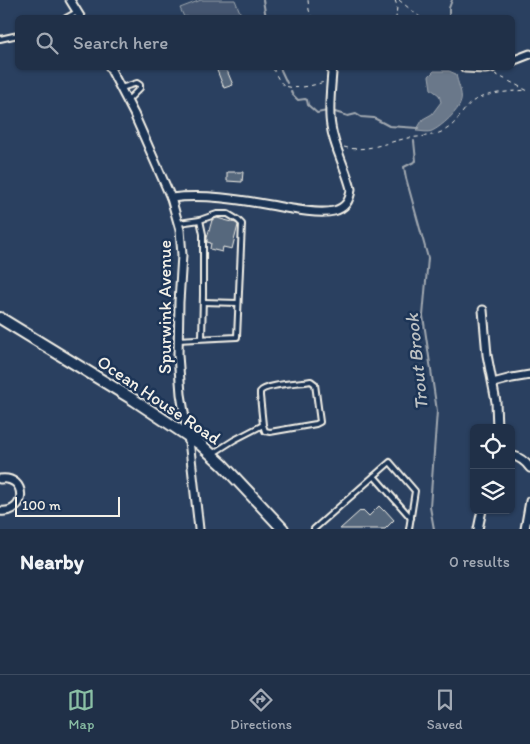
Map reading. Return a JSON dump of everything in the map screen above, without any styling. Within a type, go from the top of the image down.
[{"type":"main road","name":"Ocean House Road","points":[[0,318],[134,400],[200,444],[212,454],[283,529]]},
{"type":"street","points":[[70,0],[79,15]]},
{"type":"street","points":[[515,60],[530,54]]},
{"type":"street","name":"Spurwink Avenue","points":[[111,70],[171,198],[178,223],[182,255],[178,354],[181,394],[199,529]]},
{"type":"street","points":[[171,198],[186,196],[229,198],[325,212],[334,211],[347,204],[351,197],[351,189],[330,124],[332,70]]},
{"type":"street","points":[[483,310],[487,355],[496,402],[497,424]]},
{"type":"street","points":[[493,383],[530,375]]},
{"type":"street","points":[[515,456],[523,460],[530,468]]},
{"type":"street","points":[[0,479],[6,478],[16,482],[21,497],[12,509],[0,511]]},
{"type":"street","points":[[525,529],[530,501]]},
{"type":"street","points":[[478,529],[481,514]]},
{"type":"lane","points":[[0,39],[15,36]]},
{"type":"lane","points":[[121,88],[137,83],[140,85],[140,88],[127,101]]},
{"type":"lane","points":[[178,223],[200,220],[217,214],[228,214],[242,224],[236,337],[178,340]]},
{"type":"lane","points":[[200,220],[203,234],[202,338]]},
{"type":"lane","points":[[203,302],[238,303]]},
{"type":"lane","points":[[311,381],[315,384],[320,422],[270,432],[265,430],[263,425],[260,392],[271,387],[311,381]]},
{"type":"lane","points":[[212,454],[263,425]]},
{"type":"lane","points":[[314,529],[390,462],[415,491],[409,529]]},
{"type":"lane","points":[[374,476],[411,518]]},
{"type":"path","points":[[308,0],[311,15]]},
{"type":"path","points":[[395,0],[396,15]]},
{"type":"path","points":[[399,0],[418,15]]},
{"type":"path","points":[[274,70],[279,81],[288,88],[318,84],[332,79]]},
{"type":"path","points":[[492,70],[530,92]]},
{"type":"path","points":[[336,144],[350,149],[361,149],[441,133],[452,125],[475,100],[484,96],[526,90]]},
{"type":"shaded area","points":[[201,0],[235,0],[241,15],[183,15],[180,8]]},
{"type":"shaded area","points":[[434,71],[449,71],[456,74],[461,91],[460,105],[436,129],[428,132],[416,131],[423,119],[432,114],[441,102],[439,95],[431,89],[429,76]]},
{"type":"building","points":[[217,70],[227,70],[233,85],[224,88]]},
{"type":"building","points":[[227,172],[243,172],[242,182],[227,181]]},
{"type":"building","points":[[217,218],[238,225],[232,249],[223,247],[222,252],[210,249],[211,243],[207,242],[207,238],[212,220]]},
{"type":"building","points":[[379,506],[394,520],[385,529],[340,529],[360,511],[363,510],[369,516]]},
{"type":"waterway","points":[[263,0],[266,15]]},
{"type":"waterway","name":"Trout Brook","points":[[449,15],[452,0]]},
{"type":"waterway","points":[[281,70],[287,83]]},
{"type":"waterway","points":[[291,91],[298,100],[307,100],[308,105],[317,113],[327,111]]},
{"type":"waterway","points":[[335,112],[348,116],[356,114],[361,117],[374,118],[389,126],[418,128]]},
{"type":"waterway","name":"Trout Brook","points":[[414,141],[416,161],[404,167],[428,258],[423,316],[437,411],[430,507],[434,529]]}]
